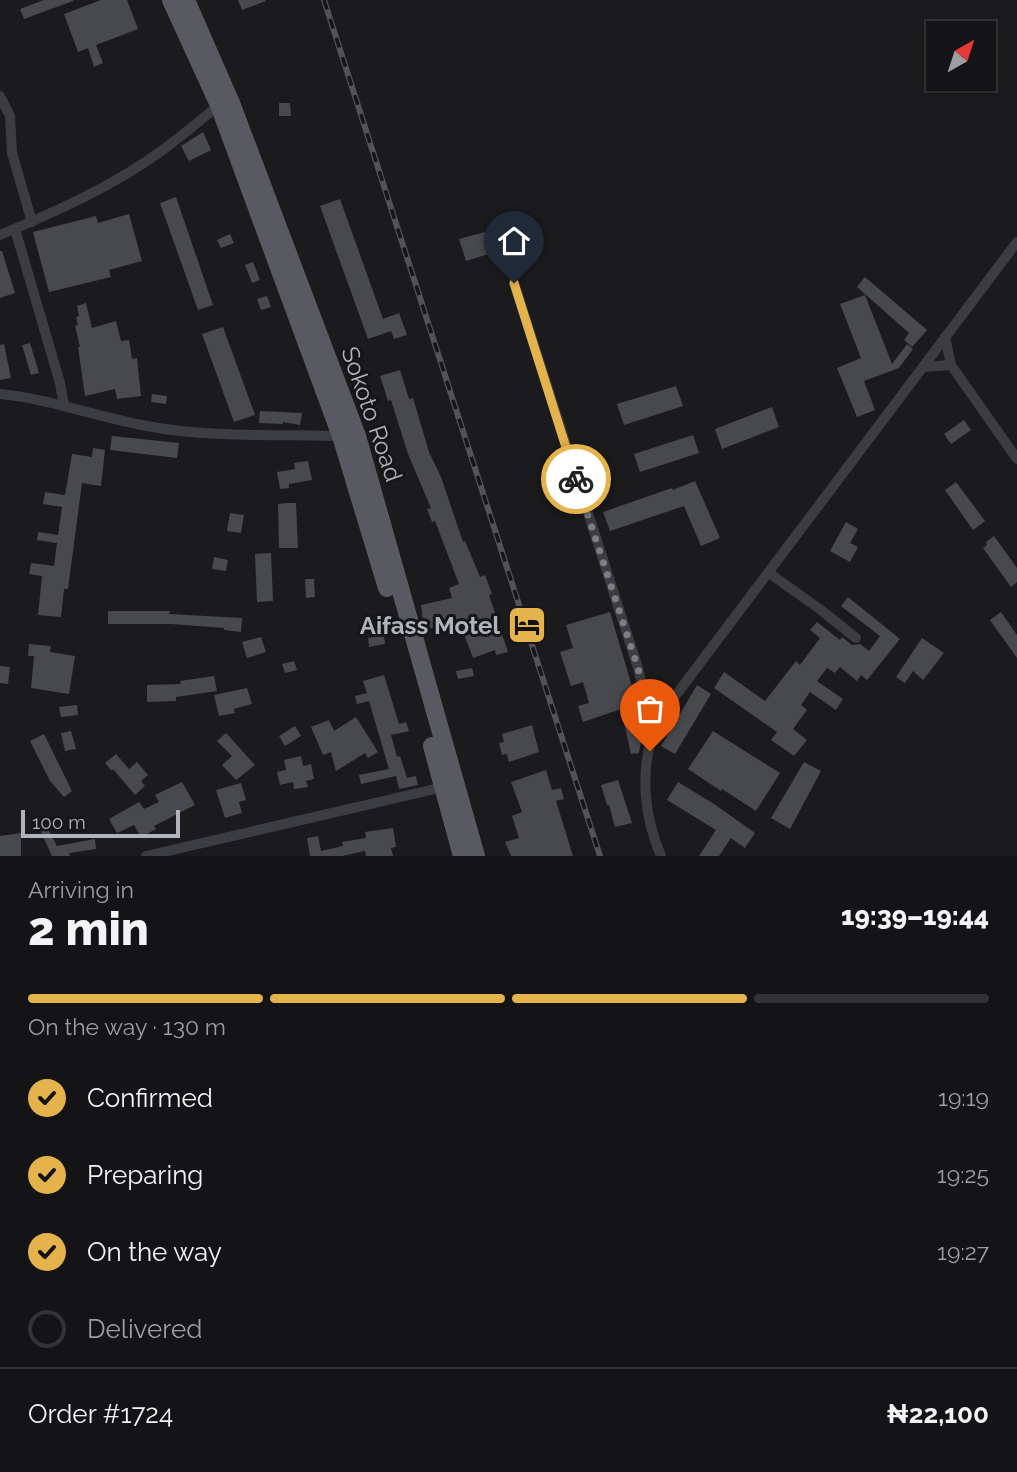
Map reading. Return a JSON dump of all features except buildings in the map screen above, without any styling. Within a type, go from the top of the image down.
[{"type":"main road","name":"Sokoto Road","points":[[172,0],[219,105],[341,436],[400,631],[462,856]]},
{"type":"main road","name":"Sokoto Road","points":[[186,0],[231,103],[357,436],[476,856]]},
{"type":"street","points":[[0,96],[8,109],[12,153],[32,222]]},
{"type":"street","points":[[0,235],[106,186],[163,150],[219,105]]},
{"type":"street","points":[[15,229],[60,383],[64,406]]},
{"type":"street","points":[[661,856],[654,839],[646,803],[646,766],[653,736],[670,703],[1017,242]]},
{"type":"street","points":[[514,283],[638,668],[653,736]]},
{"type":"street","points":[[946,337],[951,365],[1017,458]]},
{"type":"street","points":[[923,367],[951,365]]},
{"type":"street","points":[[0,394],[25,397],[147,426],[201,433],[341,436]]},
{"type":"street","points":[[769,573],[856,638]]},
{"type":"street","points":[[146,856],[444,787]]},
{"type":"railway","points":[[324,0],[600,856]]},
{"type":"way so far","points":[[576,479],[638,668],[653,736],[650,751]]},
{"type":"place","name":"Aifass Motel","points":[[527,625]]},
{"type":"route","points":[[514,283],[576,479]]}]
